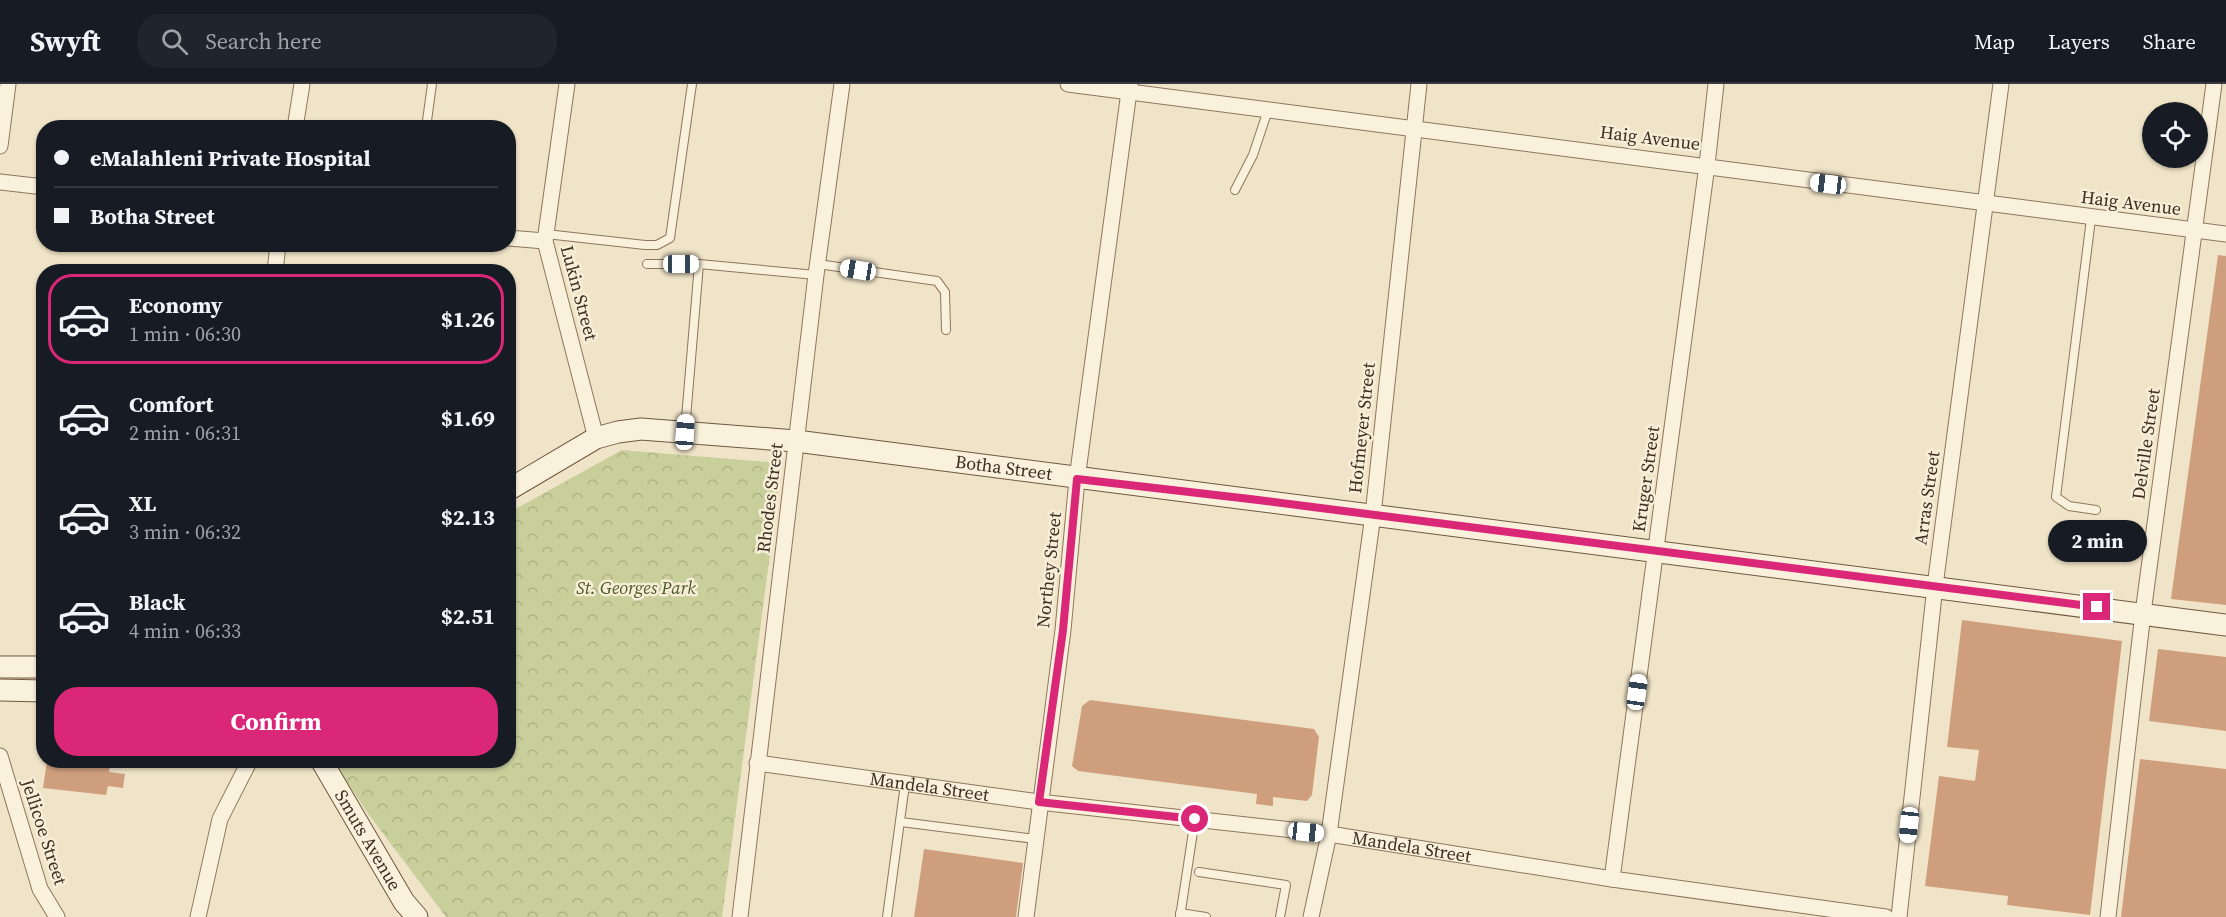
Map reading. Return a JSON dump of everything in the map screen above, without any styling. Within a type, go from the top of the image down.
[{"type":"main road","name":"Botha Street","points":[[516,485],[596,438],[641,429],[796,441],[1077,479],[1935,586],[2226,625]]},
{"type":"main road","points":[[0,667],[36,667]]},
{"type":"main road","points":[[0,690],[36,691]]},
{"type":"main road","name":"Smuts Avenue","points":[[326,768],[398,892],[417,917]]},
{"type":"street","points":[[0,146],[8,84]]},
{"type":"street","points":[[296,120],[302,84]]},
{"type":"street","name":"Lukin Street","points":[[567,84],[546,238],[596,438]]},
{"type":"street","name":"Rhodes Street","points":[[740,917],[817,269],[842,84]]},
{"type":"street","name":"Haig Avenue","points":[[1068,84],[1129,89],[1268,110],[1707,165],[1783,178],[2091,219],[2226,234]]},
{"type":"street","name":"Hofmeyer Street","points":[[1311,917],[1329,834],[1373,515],[1419,84]]},
{"type":"street","name":"Kruger Street","points":[[1612,879],[1716,84]]},
{"type":"street","name":"Arras Street","points":[[1899,917],[1935,586],[2001,84]]},
{"type":"street","name":"Delville Street","points":[[2108,917],[2143,613],[2214,84]]},
{"type":"street","name":"Northey Street","points":[[1026,917],[1039,802],[1063,630],[1077,479],[1129,89]]},
{"type":"street","points":[[0,182],[36,186]]},
{"type":"street","points":[[516,238],[546,238]]},
{"type":"street","name":"Jellicoe Street","points":[[0,756],[17,819],[40,889],[57,917]]},
{"type":"street","name":"Mandela Street","points":[[757,764],[1039,802],[1329,834],[1612,879],[1886,917]]},
{"type":"street","points":[[198,917],[220,819],[246,768]]},
{"type":"lane","points":[[427,120],[432,84]]},
{"type":"lane","points":[[546,238],[657,245],[670,238],[674,224],[692,84]]},
{"type":"lane","points":[[1235,190],[1253,155],[1268,110]]},
{"type":"lane","points":[[2091,219],[2056,497],[2069,506],[2096,510]]},
{"type":"lane","points":[[647,264],[817,269],[937,282],[945,292],[946,330]]},
{"type":"lane","points":[[685,432],[699,264]]},
{"type":"lane","points":[[887,917],[906,784]]},
{"type":"lane","points":[[1195,819],[1180,915],[1206,917]]},
{"type":"lane","points":[[901,822],[1035,839]]},
{"type":"lane","points":[[1199,872],[1286,885],[1280,917]]},
{"type":"green space","name":"St. Georges Park","points":[[622,450],[768,462],[781,471],[722,917],[446,917],[369,815],[338,768],[516,768],[516,509]]},
{"type":"building","points":[[2218,255],[2226,256],[2226,605],[2171,599]]},
{"type":"building","points":[[1962,620],[2122,641],[2090,915],[2007,905],[2008,896],[1925,886],[1939,776],[1975,781],[1979,750],[1947,747]]},
{"type":"building","points":[[2158,649],[2226,657],[2226,731],[2149,721]]},
{"type":"building","points":[[1090,700],[1314,729],[1319,737],[1312,795],[1307,801],[1273,797],[1273,806],[1256,804],[1257,794],[1078,771],[1072,766],[1082,706]]},
{"type":"building","points":[[2140,759],[2226,769],[2226,917],[2121,917]]},
{"type":"building","points":[[46,768],[110,768],[109,772],[125,774],[123,788],[108,786],[106,795],[43,788]]},
{"type":"building","points":[[924,849],[1023,863],[1016,917],[914,917]]},
{"type":"route","points":[[1195,819],[1039,802],[1063,630],[1077,479],[2097,607]]}]
